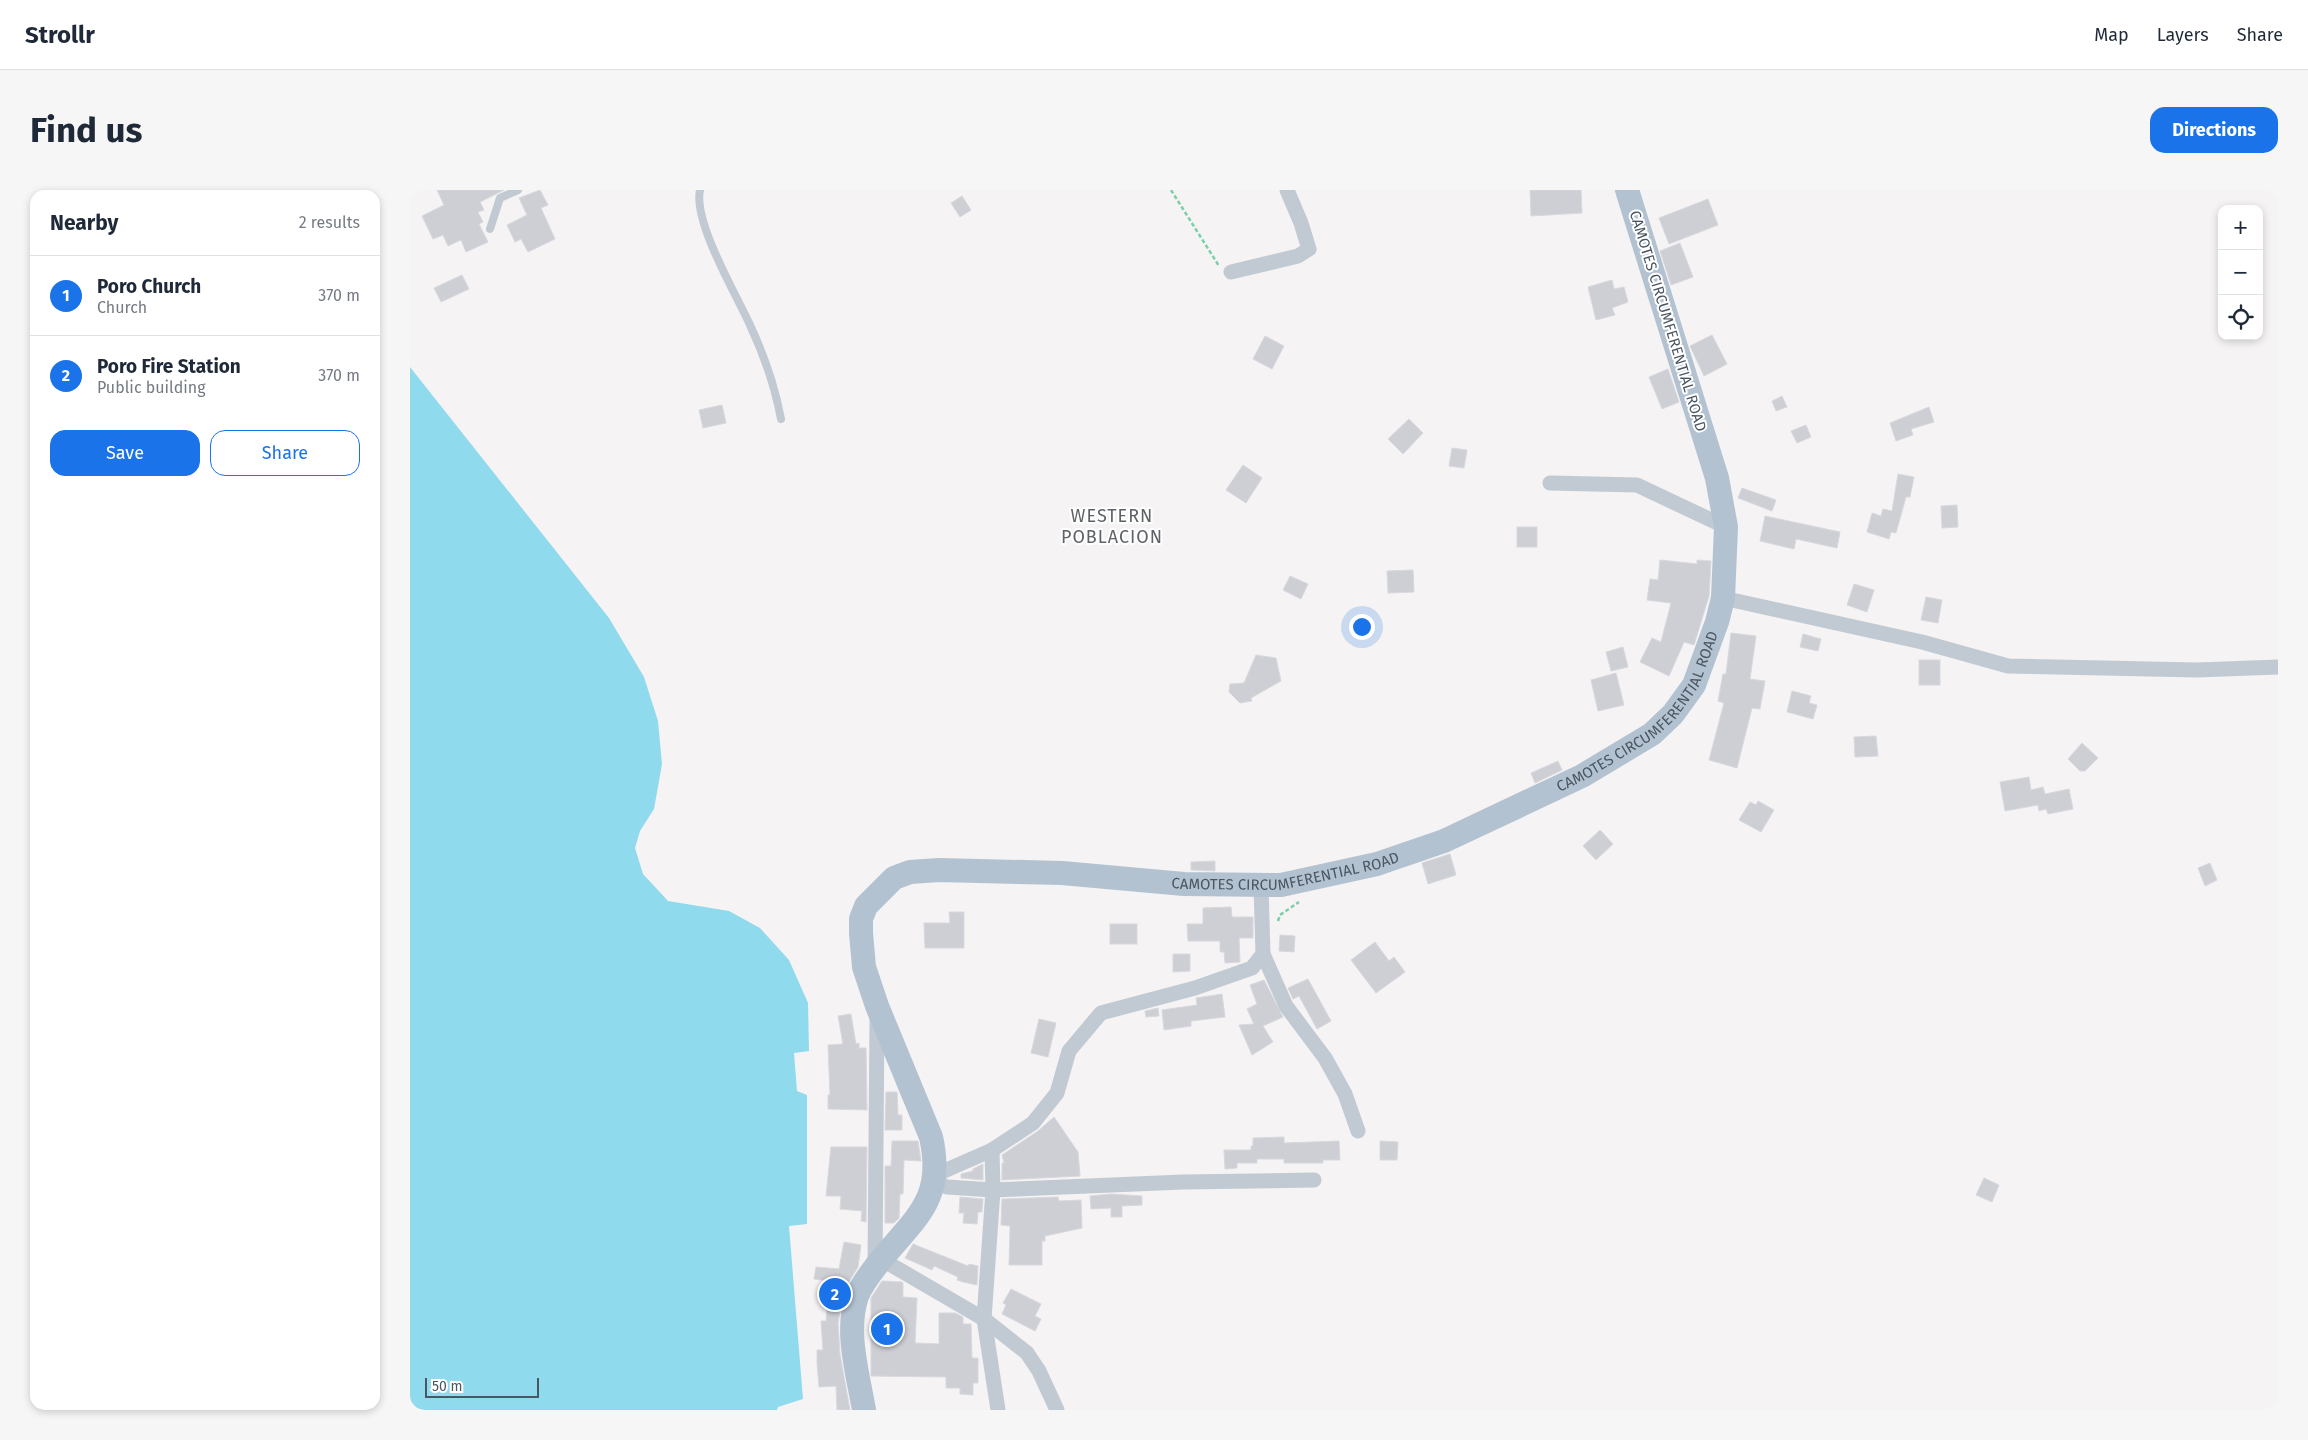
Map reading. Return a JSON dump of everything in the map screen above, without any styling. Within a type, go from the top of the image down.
[{"type":"main road","name":"CAMOTES CIRCUMFERENTIAL ROAD","points":[[864,1410],[853,1330],[857,1296],[878,1263],[924,1208],[931,1195],[935,1178],[936,1158],[931,1137],[877,1006],[864,967],[862,919],[866,906],[879,891],[894,878],[910,872],[939,870],[1062,873],[1184,884],[1261,886],[1281,885],[1377,864],[1444,841],[1582,776],[1652,734],[1673,714],[1694,685],[1714,630],[1723,598],[1726,527],[1717,478],[1627,190]]},
{"type":"street","points":[[1231,272],[1298,256],[1309,249],[1301,222],[1287,190]]},
{"type":"street","points":[[1550,483],[1637,485],[1726,527]]},
{"type":"street","points":[[1723,598],[1922,642],[2008,666],[2197,670],[2278,667]]},
{"type":"street","points":[[1261,886],[1263,954],[1286,1006],[1324,1058],[1345,1094],[1358,1132]]},
{"type":"street","points":[[1263,954],[1252,968],[1195,988],[1101,1013],[1069,1051],[1057,1093],[1033,1123],[992,1150],[935,1178],[947,1187],[993,1190],[1183,1182],[1314,1180]]},
{"type":"street","points":[[877,1006],[878,1263],[984,1319],[1027,1353],[1039,1371],[1058,1410]]},
{"type":"street","points":[[992,1150],[993,1190],[984,1319],[998,1410]]},
{"type":"lane","points":[[490,230],[500,198],[518,190]]},
{"type":"lane","points":[[700,190],[704,228],[751,325],[769,372],[781,419]]},
{"type":"path","points":[[1171,190],[1221,268],[1231,272]]},
{"type":"path","points":[[1275,928],[1280,915],[1307,898]]},
{"type":"water","points":[[410,367],[609,618],[644,677],[658,721],[662,764],[654,809],[640,831],[635,848],[643,874],[668,901],[729,911],[760,928],[789,960],[808,1003],[809,1051],[794,1053],[797,1091],[807,1095],[807,1224],[789,1226],[803,1399],[778,1407],[777,1410],[410,1410]]},
{"type":"building","points":[[437,190],[504,190],[480,202],[484,210],[478,212],[483,222],[479,224],[488,242],[466,252],[461,240],[448,246],[443,235],[433,239],[422,216],[444,205]]},
{"type":"building","points":[[540,190],[548,205],[541,208],[555,239],[528,252],[521,239],[515,242],[507,225],[527,215],[519,198]]},
{"type":"building","points":[[1530,190],[1581,190],[1582,213],[1531,216]]},
{"type":"building","points":[[962,196],[971,210],[960,217],[951,203]]},
{"type":"building","points":[[1708,199],[1718,225],[1669,244],[1659,218]]},
{"type":"building","points":[[1680,243],[1693,277],[1671,285],[1660,251]]},
{"type":"building","points":[[462,275],[469,289],[441,302],[434,288]]},
{"type":"building","points":[[1612,280],[1614,289],[1624,287],[1628,302],[1612,308],[1615,315],[1596,320],[1588,287]]},
{"type":"building","points":[[1712,335],[1727,364],[1704,376],[1690,346]]},
{"type":"building","points":[[1265,336],[1284,346],[1272,369],[1253,359]]},
{"type":"building","points":[[1668,369],[1679,402],[1662,409],[1649,377]]},
{"type":"building","points":[[1782,396],[1787,407],[1776,411],[1772,401]]},
{"type":"building","points":[[722,405],[726,423],[703,428],[699,410]]},
{"type":"building","points":[[1929,407],[1934,422],[1911,429],[1913,435],[1896,441],[1890,423]]},
{"type":"building","points":[[1409,419],[1423,433],[1403,454],[1388,439]]},
{"type":"building","points":[[1806,425],[1811,437],[1797,443],[1791,431]]},
{"type":"building","points":[[1452,448],[1467,450],[1464,468],[1449,466]]},
{"type":"building","points":[[1243,465],[1262,478],[1246,503],[1226,490]]},
{"type":"building","points":[[1898,474],[1914,477],[1910,497],[1906,497],[1896,533],[1891,532],[1889,539],[1867,532],[1872,513],[1881,516],[1883,509],[1892,511]]},
{"type":"building","points":[[1742,488],[1776,500],[1772,511],[1738,498]]},
{"type":"building","points":[[1957,505],[1958,527],[1942,528],[1941,506]]},
{"type":"building","points":[[1765,516],[1840,532],[1837,548],[1796,539],[1794,549],[1760,541]]},
{"type":"building","points":[[1517,527],[1537,527],[1537,547],[1517,547]]},
{"type":"building","points":[[1660,560],[1697,564],[1697,560],[1711,561],[1709,596],[1694,645],[1684,642],[1669,676],[1640,662],[1652,638],[1661,642],[1671,603],[1647,600],[1650,579],[1658,580]]},
{"type":"building","points":[[1413,570],[1414,592],[1388,593],[1387,571]]},
{"type":"building","points":[[1290,576],[1308,584],[1301,599],[1283,590]]},
{"type":"building","points":[[1854,584],[1874,590],[1867,612],[1847,605]]},
{"type":"building","points":[[1926,597],[1942,600],[1938,623],[1921,620]]},
{"type":"building","points":[[1731,633],[1756,636],[1750,679],[1765,681],[1760,709],[1752,708],[1737,768],[1709,760],[1724,703],[1718,701],[1723,674],[1726,674]]},
{"type":"building","points":[[1803,634],[1821,639],[1818,651],[1800,647]]},
{"type":"building","points":[[1623,647],[1628,667],[1611,671],[1606,652]]},
{"type":"building","points":[[1256,655],[1276,658],[1281,681],[1251,698],[1252,701],[1240,703],[1229,692],[1230,684],[1244,683]]},
{"type":"building","points":[[1919,660],[1940,660],[1940,685],[1919,685]]},
{"type":"building","points":[[1616,673],[1624,705],[1598,711],[1591,680]]},
{"type":"building","points":[[1792,691],[1811,696],[1809,703],[1817,705],[1813,719],[1787,712]]},
{"type":"building","points":[[1876,736],[1878,756],[1855,757],[1854,737]]},
{"type":"building","points":[[2082,743],[2098,758],[2085,771],[2080,771],[2068,759]]},
{"type":"building","points":[[1558,761],[1562,770],[1535,783],[1531,773]]},
{"type":"building","points":[[2029,777],[2031,790],[2043,787],[2045,794],[2069,789],[2073,809],[2048,814],[2046,809],[2039,811],[2038,805],[2005,811],[2000,782]]},
{"type":"building","points":[[1758,801],[1774,810],[1761,832],[1739,820],[1750,802],[1756,805]]},
{"type":"building","points":[[1600,830],[1613,844],[1596,860],[1583,846]]},
{"type":"building","points":[[1450,854],[1456,875],[1428,884],[1422,863]]},
{"type":"building","points":[[1215,861],[1215,871],[1191,870],[1191,862]]},
{"type":"building","points":[[2210,863],[2217,880],[2205,886],[2198,868]]},
{"type":"building","points":[[1231,907],[1232,917],[1253,917],[1253,938],[1239,938],[1240,962],[1225,963],[1224,952],[1220,952],[1220,941],[1188,941],[1187,924],[1203,924],[1203,908]]},
{"type":"building","points":[[949,912],[964,912],[964,948],[925,948],[924,923],[950,923]]},
{"type":"building","points":[[1110,924],[1137,924],[1137,944],[1110,944]]},
{"type":"building","points":[[1280,935],[1295,936],[1294,952],[1279,951]]},
{"type":"building","points":[[1375,942],[1389,961],[1394,957],[1405,972],[1376,993],[1351,960]]},
{"type":"building","points":[[1173,954],[1190,954],[1190,971],[1173,972]]},
{"type":"building","points":[[1308,979],[1331,1021],[1317,1029],[1299,996],[1293,999],[1288,988]]},
{"type":"building","points":[[1264,980],[1283,1017],[1263,1026],[1273,1042],[1252,1055],[1239,1025],[1254,1024],[1247,1009],[1257,1004],[1250,985]]},
{"type":"building","points":[[1222,994],[1225,1017],[1191,1021],[1191,1026],[1164,1030],[1162,1010],[1197,1005],[1196,998]]},
{"type":"building","points":[[1158,1008],[1159,1016],[1146,1017],[1145,1011]]},
{"type":"building","points":[[851,1014],[856,1044],[859,1043],[859,1048],[866,1048],[867,1110],[828,1109],[828,1095],[830,1095],[828,1045],[843,1044],[838,1016]]},
{"type":"building","points":[[1039,1019],[1056,1023],[1048,1057],[1031,1053]]},
{"type":"building","points":[[886,1092],[897,1092],[898,1115],[902,1115],[902,1130],[885,1130]]},
{"type":"building","points":[[1054,1117],[1078,1152],[1080,1176],[1002,1180],[1002,1163],[1004,1163],[1002,1155],[1038,1131]]},
{"type":"building","points":[[1284,1137],[1284,1143],[1339,1141],[1340,1160],[1323,1160],[1323,1163],[1284,1163],[1284,1159],[1257,1159],[1257,1163],[1237,1163],[1237,1168],[1225,1169],[1224,1150],[1251,1150],[1253,1138]]},
{"type":"building","points":[[892,1141],[918,1141],[921,1161],[904,1160],[903,1194],[900,1194],[899,1218],[894,1223],[885,1223],[885,1166],[891,1166]]},
{"type":"building","points":[[1380,1141],[1398,1142],[1397,1160],[1380,1160]]},
{"type":"building","points":[[831,1147],[867,1147],[866,1222],[861,1221],[862,1211],[840,1209],[841,1196],[826,1196]]},
{"type":"building","points":[[983,1164],[983,1180],[961,1178],[961,1174],[973,1171],[973,1169]]},
{"type":"building","points":[[1984,1178],[1999,1185],[1992,1202],[1976,1195]]},
{"type":"building","points":[[1111,1194],[1142,1196],[1142,1205],[1122,1206],[1122,1217],[1111,1217],[1111,1208],[1091,1209],[1090,1196]]},
{"type":"building","points":[[960,1197],[983,1199],[982,1212],[978,1212],[977,1224],[963,1223],[964,1213],[959,1213]]},
{"type":"building","points":[[1058,1197],[1059,1201],[1081,1200],[1082,1228],[1045,1236],[1045,1241],[1042,1241],[1042,1265],[1009,1265],[1010,1226],[1001,1225],[1002,1199]]},
{"type":"building","points":[[844,1242],[861,1245],[858,1267],[847,1285],[845,1284],[838,1323],[840,1354],[850,1410],[837,1410],[836,1386],[819,1387],[817,1362],[817,1350],[823,1350],[821,1321],[826,1321],[829,1281],[814,1279],[816,1267],[839,1269]]},
{"type":"building","points":[[913,1244],[968,1266],[969,1264],[978,1266],[977,1285],[957,1280],[958,1277],[934,1266],[932,1270],[905,1258]]},
{"type":"building","points":[[882,1281],[902,1282],[903,1297],[917,1298],[915,1343],[939,1344],[939,1313],[955,1313],[963,1317],[963,1324],[971,1324],[972,1358],[978,1358],[978,1383],[973,1383],[973,1395],[960,1394],[960,1388],[946,1388],[946,1377],[871,1376],[871,1298]]},
{"type":"building","points":[[1011,1289],[1041,1304],[1035,1316],[1041,1319],[1035,1331],[1002,1314],[1006,1305],[1003,1303]]},
{"type":"place","name":"Poro Fire Station","points":[[835,1294]]},
{"type":"place","name":"Poro Church","points":[[887,1329]]},
{"type":"district","name":"WESTERN POBLACION","points":[[1112,526]]}]
